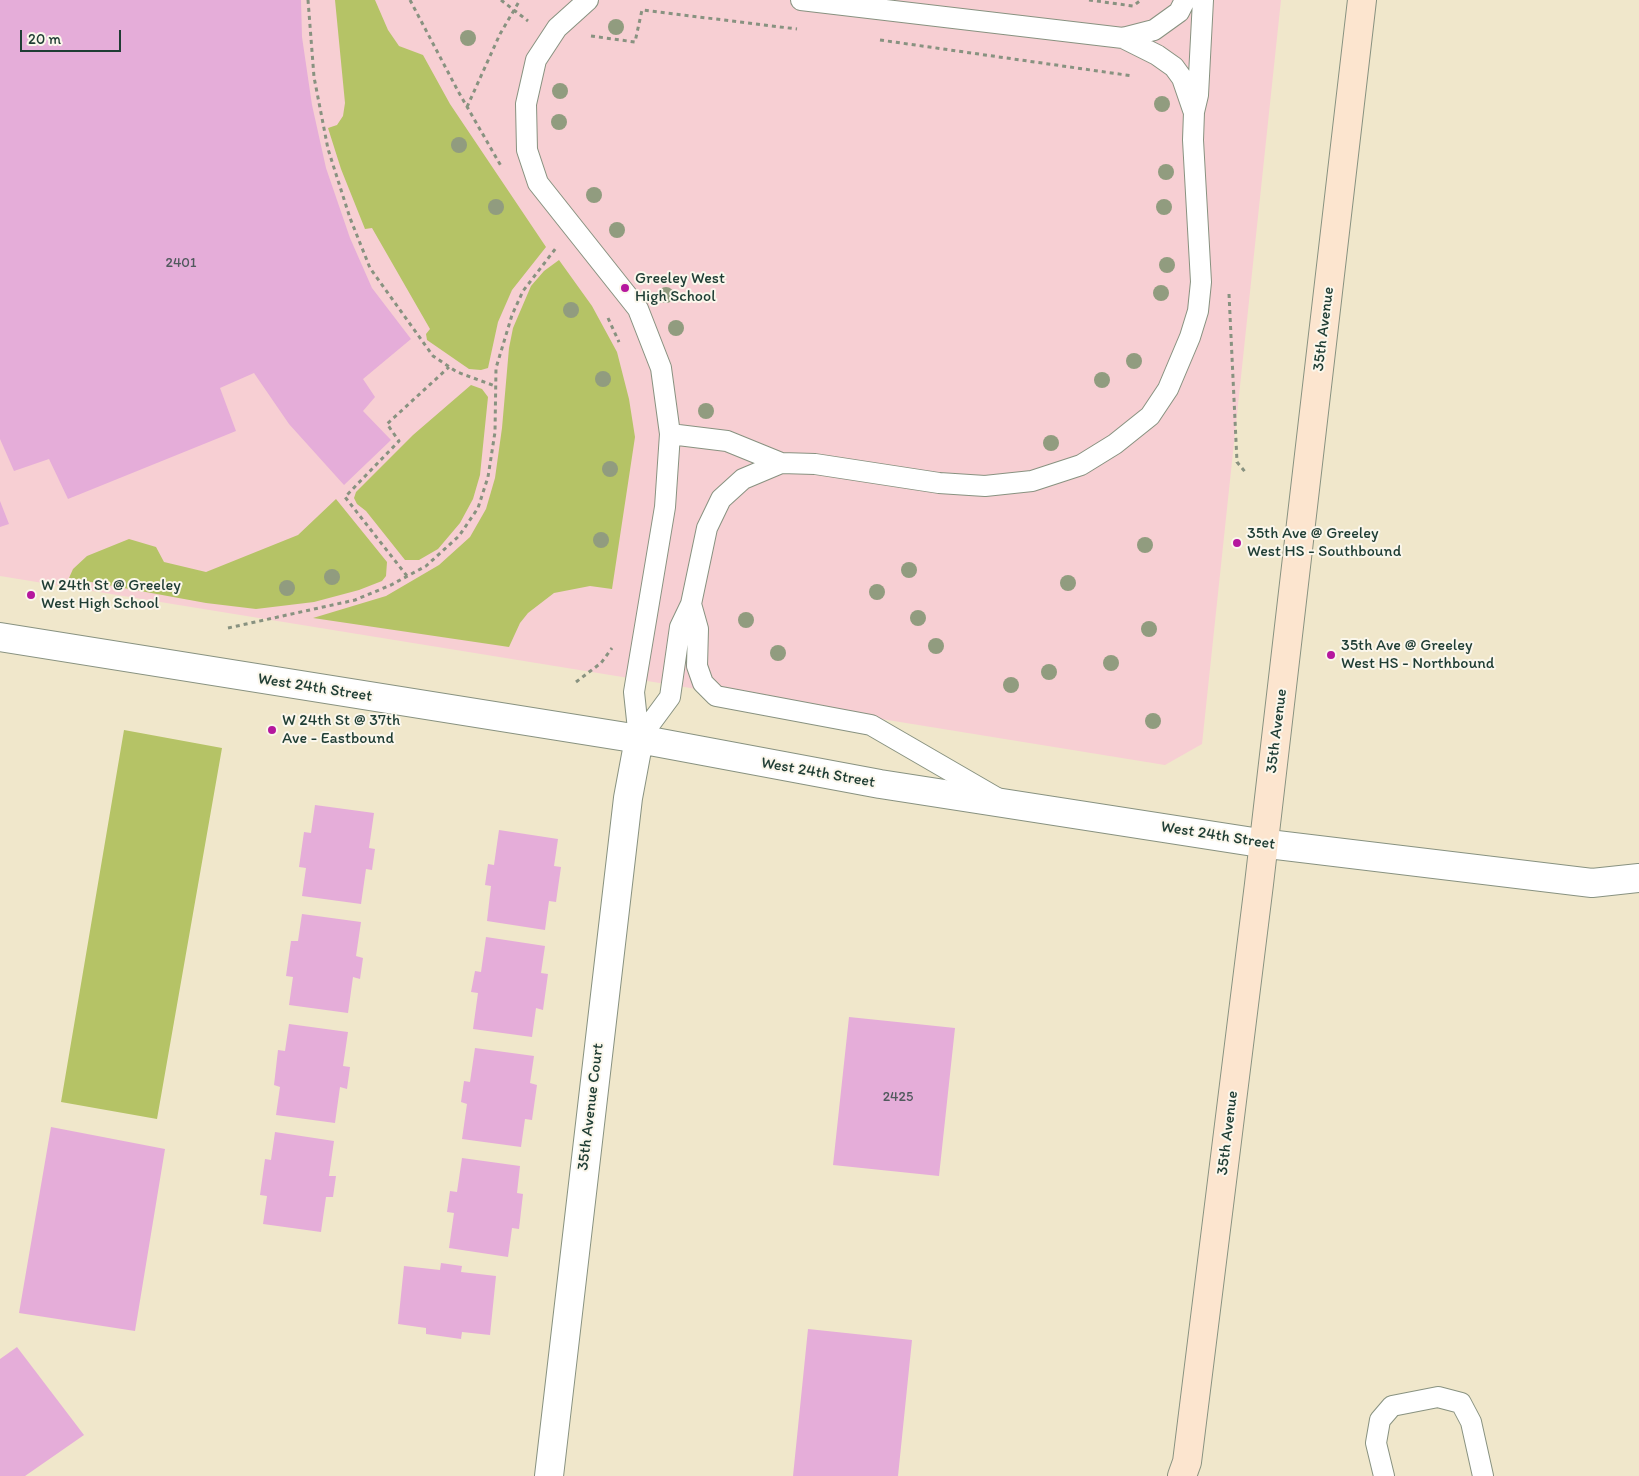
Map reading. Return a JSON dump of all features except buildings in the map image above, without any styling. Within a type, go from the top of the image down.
[{"type":"main road","name":"35th Avenue","points":[[1186,1471],[1264,843],[1362,0]]},
{"type":"street","name":"West 24th Street","points":[[0,637],[639,740],[844,778],[1264,843],[1592,884],[1639,878]]},
{"type":"street","name":"35th Avenue Court","points":[[549,1476],[628,798],[639,740]]},
{"type":"lane","points":[[588,0],[557,28],[536,60],[526,104],[528,150],[538,183],[638,309],[661,368],[670,434],[665,507],[634,692],[639,740]]},
{"type":"lane","points":[[801,0],[1123,38],[1158,55],[1174,67],[1189,95],[1194,112]]},
{"type":"lane","points":[[1123,38],[1154,30],[1179,12],[1185,0]]},
{"type":"lane","points":[[670,434],[727,441],[781,463],[815,464],[939,483],[985,486],[1032,481],[1080,465],[1114,444],[1150,416],[1168,389],[1190,337],[1198,311],[1202,282],[1197,231],[1194,112],[1198,95],[1203,0]]},
{"type":"lane","points":[[639,740],[670,696],[680,627],[690,604],[707,528],[721,499],[743,478],[781,463]]},
{"type":"lane","points":[[690,604],[698,629],[697,666],[703,683],[716,696],[871,724],[1005,803]]},
{"type":"lane","points":[[1384,1476],[1376,1443],[1380,1420],[1392,1406],[1438,1397],[1461,1403],[1471,1422],[1483,1476]]},
{"type":"path","points":[[308,0],[314,77],[328,149],[350,218],[370,268],[433,356],[449,367],[495,386]]},
{"type":"path","points":[[410,0],[466,107],[502,166]]},
{"type":"path","points":[[501,0],[528,21]]},
{"type":"path","points":[[466,107],[500,34],[520,0]]},
{"type":"path","points":[[1089,0],[1132,6],[1141,0]]},
{"type":"path","points":[[590,36],[636,42],[642,10],[806,31]]},
{"type":"path","points":[[874,39],[1134,76]]},
{"type":"path","points":[[550,240],[562,254]]},
{"type":"path","points":[[228,628],[355,600],[426,566],[459,536],[478,508],[488,477],[495,432],[496,368],[505,337],[523,292],[556,247]]},
{"type":"path","points":[[606,314],[622,349]]},
{"type":"path","points":[[407,576],[345,497],[399,441],[387,424],[449,367]]},
{"type":"path","points":[[576,682],[601,663],[612,648],[614,638]]},
{"type":"shaded area","name":"Greeley West High School","points":[[0,0],[1281,0],[1202,744],[1165,765],[0,576]]},
{"type":"green space","points":[[335,0],[375,0],[388,30],[399,46],[423,55],[450,104],[546,247],[512,290],[498,322],[488,368],[481,370],[469,369],[427,340],[426,334],[430,329],[372,228],[365,229],[341,169],[328,128],[337,125],[343,116],[345,103]]},
{"type":"green space","points":[[559,260],[592,306],[617,352],[629,399],[635,437],[612,589],[590,586],[554,593],[528,613],[520,623],[509,647],[313,618],[386,596],[439,565],[470,537],[486,509],[495,478],[502,428],[509,348],[513,328],[531,286],[544,271]]},
{"type":"green space","points":[[471,385],[482,389],[488,397],[480,475],[473,499],[460,523],[438,549],[419,560],[405,560],[366,511],[357,504],[354,498],[356,492],[413,435]]},
{"type":"green space","points":[[336,499],[387,562],[386,576],[382,581],[359,590],[314,602],[256,609],[206,603],[69,578],[73,569],[87,556],[129,539],[156,547],[164,562],[206,572],[298,535]]},
{"type":"green space","points":[[124,730],[222,748],[157,1119],[61,1102]]},
{"type":"place","name":"Greeley West High School","points":[[625,288]]},
{"type":"place","name":"35th Ave @ Greeley West HS - Southbound","points":[[1237,543]]},
{"type":"place","name":"W 24th St @ Greeley West High School","points":[[31,595]]},
{"type":"place","name":"35th Ave @ Greeley West HS - Northbound","points":[[1331,655]]},
{"type":"place","name":"W 24th St @ 37th Ave - Eastbound","points":[[272,730]]}]
